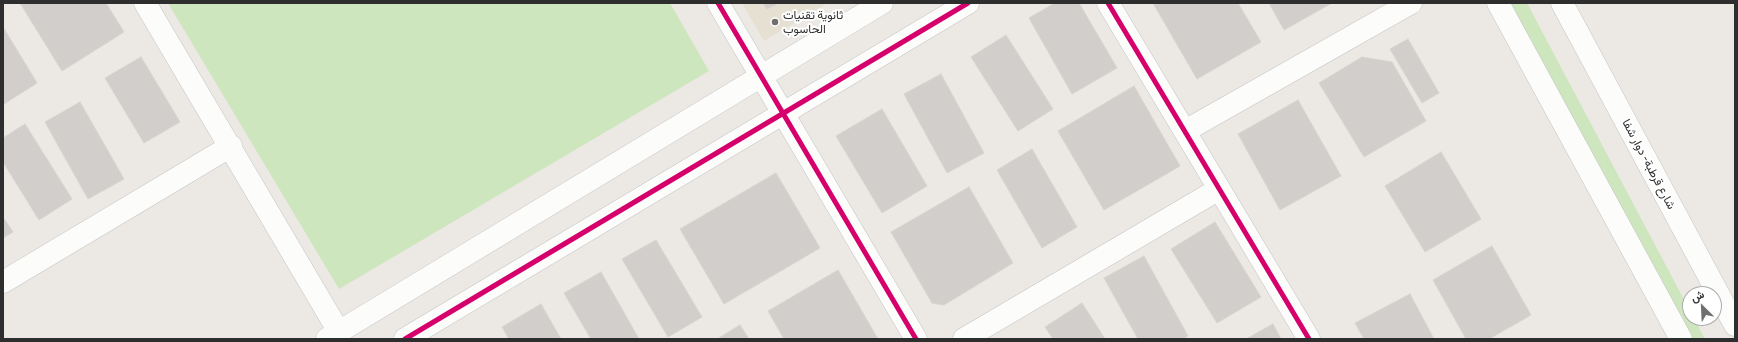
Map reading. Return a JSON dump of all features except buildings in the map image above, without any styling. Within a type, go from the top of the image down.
[{"type":"street","points":[[145,3],[230,146],[333,336],[882,3]]},
{"type":"street","points":[[718,3],[916,339]]},
{"type":"street","points":[[406,339],[968,3]]},
{"type":"street","points":[[1108,3],[1309,339]]},
{"type":"street","points":[[1185,131],[1411,3]]},
{"type":"street","points":[[1498,3],[1681,339]]},
{"type":"street","name":"شارع قرطبة- دوار شفا","points":[[1562,3],[1735,325]]},
{"type":"street","points":[[3,282],[230,146]]},
{"type":"street","points":[[964,339],[1219,189]]},
{"type":"shaded area","name":"ثانوية تقنيات الحاسوب","points":[[742,3],[828,3],[764,41]]},
{"type":"green space","points":[[168,3],[670,3],[709,71],[339,289]]},
{"type":"green space","points":[[1502,3],[1527,3],[1682,296],[1682,326],[1698,326],[1705,339],[1680,339]]},
{"type":"cycle path","points":[[718,3],[916,339]]},
{"type":"cycle path","points":[[405,339],[968,3]]},
{"type":"cycle path","points":[[1108,3],[1309,339]]},
{"type":"place","name":"ثانوية تقنيات الحاسوب","points":[[775,22]]}]
